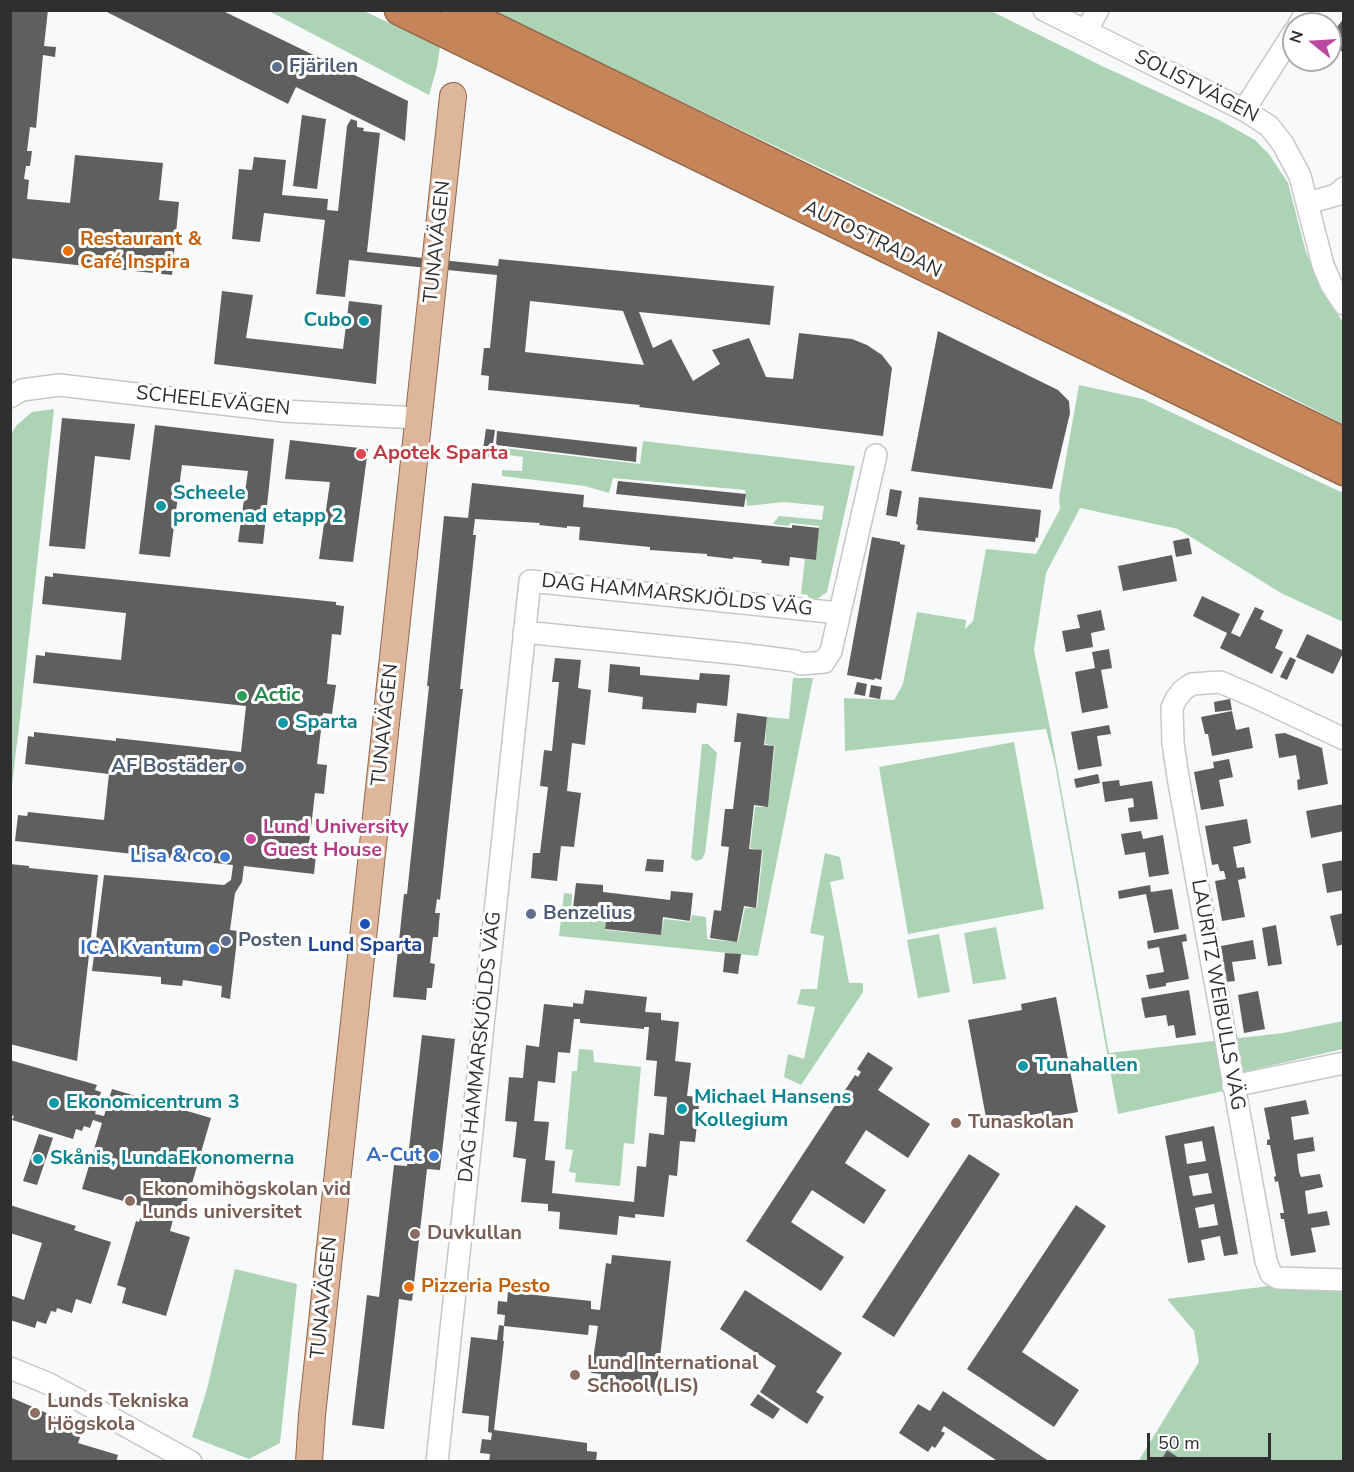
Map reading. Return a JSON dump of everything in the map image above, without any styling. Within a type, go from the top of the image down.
[{"type":"highway","name":"AUTOSTRADAN","points":[[400,10],[446,19],[1344,470]]},
{"type":"highway","name":"AUTOSTRADAN","points":[[497,45],[1344,442]]},
{"type":"main road","name":"TUNAVÄGEN","points":[[309,1461],[312,1415],[453,96]]},
{"type":"street","name":"SOLISTVÄGEN","points":[[1044,10],[1244,110],[1269,126],[1283,144],[1300,176],[1323,265],[1331,284],[1344,304]]},
{"type":"street","points":[[1086,31],[1098,10]]},
{"type":"street","points":[[1244,110],[1282,51]]},
{"type":"street","points":[[1308,203],[1336,195],[1344,188]]},
{"type":"street","name":"SCHEELEVÄGEN","points":[[10,397],[22,390],[59,385],[282,411],[418,418]]},
{"type":"street","name":"DAG HAMMARSKJÖLDS VÄG","points":[[525,632],[741,654],[795,661],[801,664],[824,662],[828,657],[876,455]]},
{"type":"street","name":"DAG HAMMARSKJÖLDS VÄG","points":[[437,1461],[530,581],[839,613]]},
{"type":"street","name":"LAURITZ WEIBULLS VÄG","points":[[1344,740],[1220,682],[1192,684],[1183,690],[1172,708],[1173,743],[1178,777],[1266,1261],[1271,1274],[1278,1278],[1344,1280]]},
{"type":"street","points":[[1233,1086],[1344,1063]]},
{"type":"street","points":[[10,1368],[47,1383],[191,1461]]},
{"type":"green space","points":[[269,11],[364,11],[440,47],[429,95]]},
{"type":"green space","points":[[492,11],[991,11],[1221,121],[1255,140],[1269,154],[1288,183],[1305,249],[1319,284],[1343,322],[1343,424],[1133,317]]},
{"type":"green space","points":[[1079,385],[1143,399],[1343,493],[1343,622],[1281,593],[1178,529],[1080,508],[1046,573],[1034,650],[1109,1053],[1283,1033],[1343,1021],[1343,1049],[1225,1076],[1224,1091],[1118,1114],[1055,764],[1046,729],[845,751],[844,698],[894,700],[903,684],[917,612],[966,620],[965,629],[973,621],[986,549],[1036,554],[1060,509],[1059,498]]},
{"type":"green space","points":[[54,409],[11,793],[11,434],[16,426],[32,412]]},
{"type":"green space","points":[[643,441],[855,466],[827,592],[814,601],[808,600],[808,595],[801,594],[805,559],[816,560],[819,526],[773,524],[779,516],[822,520],[824,506],[784,502],[747,506],[745,490],[613,478],[609,493],[585,486],[502,476],[502,470],[522,471],[523,457],[494,453],[496,447],[640,464]]},
{"type":"green space","points":[[793,678],[813,678],[758,956],[559,936],[564,893],[572,894],[571,910],[606,914],[605,930],[661,935],[664,919],[691,922],[692,915],[706,917],[707,939],[738,942],[745,908],[757,908],[763,851],[750,848],[755,807],[768,807],[775,746],[765,744],[767,717],[789,719]]},
{"type":"green space","points":[[1014,742],[1044,909],[908,934],[879,767]]},
{"type":"green space","points":[[702,744],[708,744],[717,753],[705,853],[702,859],[696,861],[691,858]]},
{"type":"green space","points":[[825,853],[840,857],[844,879],[830,882],[849,983],[863,983],[863,992],[801,1085],[784,1077],[788,1054],[804,1059],[815,1007],[797,1004],[801,989],[817,989],[824,936],[810,933]]},
{"type":"green space","points":[[996,927],[1006,979],[973,984],[964,933]]},
{"type":"green space","points":[[939,934],[950,992],[918,998],[907,940]]},
{"type":"green space","points":[[579,1049],[593,1050],[594,1062],[641,1067],[634,1144],[624,1143],[620,1186],[575,1182],[576,1173],[569,1172],[573,1150],[565,1149],[572,1071],[577,1071]]},
{"type":"green space","points":[[235,1269],[297,1284],[280,1443],[249,1459],[192,1437],[207,1389]]},
{"type":"green space","points":[[1276,1285],[1343,1285],[1343,1461],[1138,1462],[1199,1362],[1194,1331],[1167,1299]]},
{"type":"building","points":[[10,10],[48,10],[44,46],[56,47],[55,57],[43,55],[36,128],[30,127],[27,151],[32,151],[30,166],[26,166],[24,179],[29,180],[27,199],[70,203],[75,155],[163,163],[159,200],[179,202],[172,275],[10,258]]},
{"type":"building","name":"Fjärilen","points":[[103,10],[221,10],[408,101],[405,141],[296,87],[288,104]]},
{"type":"building","points":[[1344,18],[1344,53],[1342,52],[1342,21]]},
{"type":"building","points":[[302,115],[326,119],[317,189],[293,186]]},
{"type":"building","points":[[351,119],[357,121],[357,127],[364,128],[363,131],[380,133],[367,252],[498,266],[499,259],[774,286],[770,325],[639,312],[653,348],[671,339],[693,381],[720,364],[712,350],[749,338],[766,377],[793,379],[799,333],[852,339],[867,345],[882,355],[892,368],[883,436],[639,407],[640,405],[488,390],[489,376],[481,375],[484,348],[490,348],[497,275],[349,260],[345,297],[316,294],[325,220],[264,213],[260,242],[232,239],[239,169],[252,170],[254,157],[286,160],[282,195],[328,199],[327,210],[338,211],[347,126]],"holes":[[[530,301],[623,311],[644,365],[525,352]]]},
{"type":"building","name":"Cubo","points":[[222,291],[253,295],[246,338],[343,349],[349,301],[382,305],[376,384],[214,364]]},
{"type":"building","points":[[938,331],[1058,390],[1069,401],[1070,413],[1052,489],[911,471]]},
{"type":"building","points":[[62,418],[135,424],[130,460],[95,456],[85,549],[49,546]]},
{"type":"building","name":"Scheele promenad etapp 2","points":[[155,425],[274,439],[263,544],[238,542],[248,471],[182,465],[170,557],[139,554]]},
{"type":"building","points":[[486,429],[495,430],[491,457],[482,456]]},
{"type":"building","points":[[497,431],[637,447],[636,462],[496,445]]},
{"type":"building","points":[[290,440],[368,449],[353,562],[319,559],[330,482],[285,479]]},
{"type":"building","points":[[618,481],[746,494],[744,507],[616,494]]},
{"type":"building","points":[[472,483],[584,495],[583,507],[792,528],[792,525],[819,528],[816,560],[790,557],[789,566],[761,563],[762,560],[650,550],[650,547],[579,540],[580,527],[567,526],[567,528],[539,525],[540,523],[475,519],[473,535],[476,535],[460,689],[463,689],[440,900],[437,899],[435,913],[440,913],[438,937],[433,937],[430,963],[435,964],[432,988],[427,988],[426,1000],[393,997],[404,894],[407,894],[444,516],[468,518]]},
{"type":"building","points":[[890,489],[902,491],[897,517],[886,515]]},
{"type":"building","points":[[919,497],[1041,510],[1038,538],[1036,537],[1035,542],[917,530]]},
{"type":"building","points":[[872,537],[905,545],[881,680],[847,675]]},
{"type":"building","points":[[1189,538],[1192,554],[1176,557],[1173,541]]},
{"type":"building","points":[[1172,555],[1177,581],[1123,591],[1118,566]]},
{"type":"building","name":"Sparta","points":[[53,573],[336,602],[336,605],[344,606],[341,635],[332,634],[327,684],[336,685],[332,714],[323,713],[317,764],[327,765],[324,794],[315,793],[309,844],[317,845],[314,874],[244,866],[242,882],[235,893],[230,930],[238,931],[230,999],[221,997],[222,986],[183,980],[182,986],[161,984],[161,977],[92,971],[104,875],[224,885],[231,880],[233,865],[15,841],[18,815],[27,816],[28,812],[104,820],[109,774],[25,764],[28,736],[34,737],[34,732],[116,741],[116,738],[241,752],[246,706],[33,683],[36,655],[45,656],[45,652],[121,660],[126,613],[42,604],[45,576],[53,577]]},
{"type":"building","points":[[1202,596],[1240,614],[1231,633],[1240,637],[1255,607],[1264,611],[1260,619],[1283,630],[1275,648],[1283,652],[1272,674],[1220,648],[1227,633],[1193,616]]},
{"type":"building","points":[[1101,610],[1105,630],[1091,633],[1093,647],[1066,652],[1062,631],[1080,628],[1077,615]]},
{"type":"building","points":[[1307,634],[1344,651],[1333,674],[1296,657]]},
{"type":"building","points":[[1109,649],[1112,668],[1101,670],[1108,708],[1082,713],[1075,672],[1095,668],[1092,652]]},
{"type":"building","points":[[1290,657],[1296,660],[1287,680],[1280,677]]},
{"type":"building","points":[[555,658],[581,660],[578,688],[591,690],[585,745],[572,743],[567,791],[581,793],[574,847],[561,846],[557,881],[531,878],[533,853],[540,853],[548,787],[540,786],[544,750],[552,751],[559,682],[552,682]]},
{"type":"building","points":[[610,664],[640,667],[640,675],[699,680],[700,673],[730,675],[727,706],[697,703],[696,713],[642,709],[643,697],[608,692]]},
{"type":"building","points":[[857,682],[867,684],[865,696],[854,694]]},
{"type":"building","points":[[871,685],[882,687],[880,699],[869,697]]},
{"type":"building","points":[[1230,699],[1232,710],[1215,712],[1214,702]]},
{"type":"building","points":[[1232,711],[1236,730],[1249,727],[1253,748],[1212,756],[1208,734],[1205,734],[1201,717]]},
{"type":"building","points":[[737,713],[767,717],[764,745],[774,746],[768,807],[754,805],[749,849],[762,850],[756,908],[744,906],[737,942],[710,938],[714,910],[721,911],[729,847],[721,846],[725,809],[733,809],[741,742],[734,742]]},
{"type":"building","points":[[1109,725],[1111,734],[1097,736],[1102,766],[1078,770],[1071,732]]},
{"type":"building","points":[[1285,733],[1322,748],[1328,784],[1298,790],[1297,780],[1300,779],[1296,755],[1279,758],[1275,734]]},
{"type":"building","points":[[1229,759],[1233,777],[1219,780],[1224,806],[1201,810],[1194,772],[1214,768],[1213,762]]},
{"type":"building","points":[[1098,774],[1100,783],[1076,788],[1074,779]]},
{"type":"building","points":[[1119,780],[1120,786],[1152,781],[1158,819],[1130,822],[1128,808],[1134,807],[1133,798],[1105,802],[1102,782]]},
{"type":"building","points":[[1344,804],[1344,831],[1311,838],[1306,811]]},
{"type":"building","points":[[1247,819],[1251,843],[1233,847],[1237,868],[1244,867],[1246,878],[1238,880],[1245,917],[1222,921],[1215,881],[1226,879],[1224,871],[1220,871],[1218,864],[1212,865],[1205,826]]},
{"type":"building","points":[[1141,831],[1143,839],[1163,835],[1169,874],[1149,877],[1145,852],[1125,855],[1121,834]]},
{"type":"building","points":[[647,859],[664,860],[663,872],[645,871]]},
{"type":"building","points":[[1344,860],[1344,890],[1327,893],[1322,864]]},
{"type":"building","points":[[10,864],[98,875],[77,1061],[10,1044]]},
{"type":"building","points":[[576,883],[603,885],[603,892],[670,900],[671,891],[693,893],[690,921],[663,917],[661,935],[605,929],[607,912],[573,908]]},
{"type":"building","points":[[1150,885],[1151,892],[1172,889],[1179,929],[1154,933],[1146,894],[1119,899],[1118,891]]},
{"type":"building","points":[[1344,913],[1344,944],[1337,946],[1330,916]]},
{"type":"building","points":[[1276,925],[1282,964],[1268,966],[1262,928]]},
{"type":"building","points":[[1186,934],[1187,941],[1182,942],[1189,979],[1149,989],[1146,975],[1164,972],[1159,947],[1148,949],[1147,941]]},
{"type":"building","points":[[1253,940],[1256,959],[1232,962],[1235,981],[1226,982],[1221,946]]},
{"type":"building","points":[[725,953],[741,954],[738,974],[723,972]]},
{"type":"building","name":"Michael Hansens Kollegium","points":[[585,990],[647,997],[645,1012],[661,1013],[661,1020],[679,1022],[675,1061],[691,1063],[687,1096],[700,1097],[695,1142],[680,1141],[677,1176],[669,1175],[664,1217],[635,1214],[635,1218],[619,1216],[617,1235],[559,1229],[560,1212],[548,1211],[548,1204],[521,1202],[526,1159],[513,1157],[517,1122],[505,1121],[509,1077],[523,1078],[526,1045],[539,1047],[544,1004],[573,1007],[573,1003],[583,1004]],"holes":[[[574,1019],[580,1019],[580,1023],[644,1029],[644,1027],[649,1027],[646,1060],[657,1061],[654,1096],[667,1097],[664,1135],[649,1133],[646,1167],[637,1166],[634,1202],[552,1193],[555,1161],[545,1160],[549,1122],[534,1121],[538,1081],[555,1083],[558,1052],[570,1053]]]},
{"type":"building","points":[[1189,990],[1196,1035],[1176,1038],[1174,1025],[1168,1026],[1166,1015],[1145,1018],[1141,998]]},
{"type":"building","points":[[1258,991],[1265,1029],[1244,1033],[1238,995]]},
{"type":"building","name":"Tunahallen","points":[[1056,997],[1078,1112],[1043,1118],[1042,1113],[987,1123],[968,1020],[1022,1010],[1021,1004]]},
{"type":"building","points":[[422,1035],[455,1039],[440,1170],[427,1169],[412,1301],[399,1299],[384,1429],[352,1425],[367,1295],[379,1297],[394,1165],[407,1166]]},
{"type":"building","points":[[868,1052],[893,1068],[878,1090],[930,1124],[908,1158],[866,1130],[845,1163],[886,1190],[864,1224],[812,1190],[791,1222],[844,1257],[821,1291],[746,1241],[855,1075],[858,1077],[861,1072],[857,1069]]},
{"type":"building","name":"Ekonomihögskolan vid Lunds universitet","points":[[10,1060],[97,1085],[95,1090],[101,1092],[95,1114],[104,1116],[112,1089],[211,1118],[182,1218],[174,1216],[170,1231],[190,1237],[166,1316],[122,1303],[126,1288],[117,1285],[136,1221],[139,1222],[144,1207],[82,1189],[102,1123],[93,1120],[90,1128],[84,1126],[82,1131],[76,1129],[73,1139],[12,1120],[14,1116],[10,1115]]},
{"type":"building","points":[[1306,1100],[1309,1114],[1291,1117],[1294,1140],[1313,1137],[1315,1151],[1297,1154],[1299,1172],[1301,1177],[1320,1174],[1323,1187],[1305,1191],[1308,1214],[1327,1211],[1330,1225],[1311,1228],[1316,1252],[1291,1256],[1284,1219],[1281,1219],[1280,1213],[1284,1213],[1278,1181],[1275,1182],[1270,1145],[1267,1145],[1267,1140],[1270,1139],[1264,1108]]},
{"type":"building","points":[[1214,1126],[1238,1254],[1224,1256],[1220,1236],[1201,1240],[1205,1260],[1188,1263],[1165,1136]],"holes":[[[1202,1141],[1206,1161],[1187,1164],[1184,1144]],[[1208,1173],[1212,1193],[1193,1196],[1189,1176]],[[1214,1204],[1218,1225],[1199,1228],[1195,1208]]]},
{"type":"building","name":"Skånis, LundaEkonomerna","points":[[39,1134],[53,1138],[37,1185],[23,1181]]},
{"type":"building","points":[[969,1154],[1000,1174],[894,1337],[862,1317]]},
{"type":"building","points":[[10,1205],[76,1226],[74,1230],[111,1242],[91,1304],[76,1299],[72,1313],[57,1308],[56,1312],[51,1311],[46,1324],[37,1321],[35,1328],[10,1320],[10,1295],[24,1300],[42,1243],[10,1233]]},
{"type":"building","points":[[1076,1205],[1106,1226],[1022,1352],[1079,1390],[1054,1427],[967,1369]]},
{"type":"building","points":[[612,1255],[671,1261],[656,1392],[600,1385],[601,1374],[591,1373],[598,1326],[589,1325],[588,1335],[504,1326],[505,1315],[497,1314],[498,1301],[507,1302],[508,1292],[591,1301],[591,1309],[600,1310],[606,1263],[611,1264]]},
{"type":"building","points":[[745,1290],[842,1353],[816,1392],[824,1397],[807,1424],[760,1392],[776,1366],[720,1329]]},
{"type":"building","points":[[499,1325],[504,1326],[504,1341],[494,1430],[587,1443],[587,1451],[597,1452],[596,1462],[489,1462],[490,1454],[480,1453],[482,1439],[491,1440],[492,1433],[488,1432],[489,1416],[462,1413],[471,1337],[497,1340]]},
{"type":"building","points":[[943,1391],[1050,1462],[999,1462],[944,1426],[941,1431],[945,1433],[935,1448],[932,1446],[928,1452],[899,1433],[918,1404],[930,1411]]},
{"type":"building","points":[[758,1394],[780,1409],[773,1419],[750,1405]]},
{"type":"building","name":"Lunds Tekniska Högskola","points":[[10,1397],[83,1429],[78,1443],[118,1455],[116,1462],[10,1462]]},
{"type":"building","points":[[1167,1450],[1185,1462],[1160,1462]]},
{"type":"place","name":"Fjärilen","points":[[277,67]]},
{"type":"place","name":"Restaurant & Café Inspira","points":[[68,251]]},
{"type":"place","name":"Cubo","points":[[364,321]]},
{"type":"place","name":"Apotek Sparta","points":[[361,454]]},
{"type":"place","name":"Scheele promenad etapp 2","points":[[161,506]]},
{"type":"place","name":"Actic","points":[[242,696]]},
{"type":"place","name":"Sparta","points":[[283,723]]},
{"type":"place","name":"AF Bostäder","points":[[239,767]]},
{"type":"place","name":"Lund University Guest House","points":[[251,839]]},
{"type":"place","name":"Lisa & co","points":[[225,857]]},
{"type":"place","name":"Benzelius","points":[[531,914]]},
{"type":"place","name":"Lund Sparta","points":[[365,924]]},
{"type":"place","name":"Posten","points":[[226,941]]},
{"type":"place","name":"ICA Kvantum","points":[[214,949]]},
{"type":"place","name":"Tunahallen","points":[[1023,1066]]},
{"type":"place","name":"Ekonomicentrum 3","points":[[54,1103]]},
{"type":"place","name":"Michael Hansens Kollegium","points":[[682,1109]]},
{"type":"place","name":"Tunaskolan","points":[[956,1123]]},
{"type":"place","name":"A-Cut","points":[[434,1156]]},
{"type":"place","name":"Skånis, LundaEkonomerna","points":[[38,1159]]},
{"type":"place","name":"Ekonomihögskolan vid Lunds universitet","points":[[130,1201]]},
{"type":"place","name":"Duvkullan","points":[[415,1234]]},
{"type":"place","name":"Pizzeria Pesto","points":[[409,1287]]},
{"type":"place","name":"Lund International School (LIS)","points":[[575,1375]]},
{"type":"place","name":"Lunds Tekniska Högskola","points":[[35,1413]]}]
